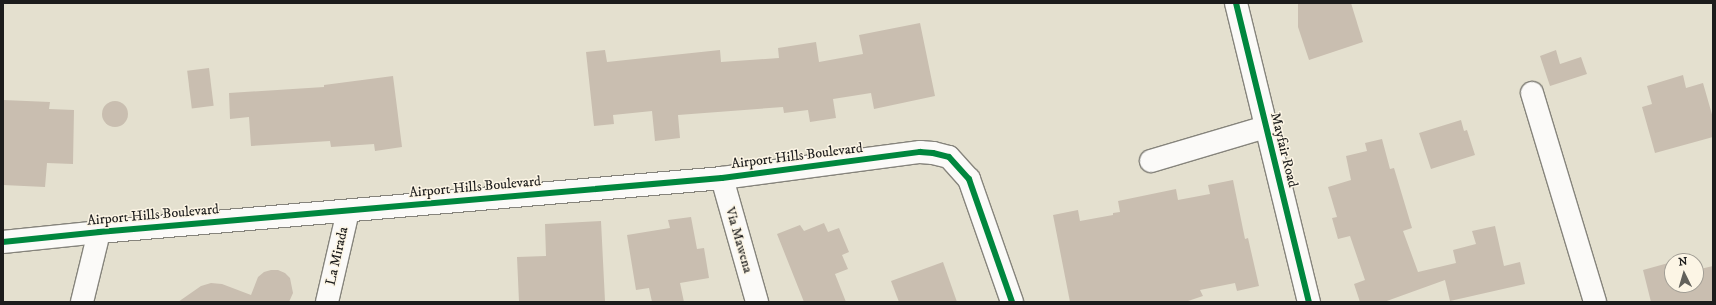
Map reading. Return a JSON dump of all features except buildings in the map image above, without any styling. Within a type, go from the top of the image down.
[{"type":"street","name":"Mayfair Road","points":[[1236,3],[1309,302]]},
{"type":"street","points":[[1532,92],[1595,302]]},
{"type":"street","points":[[1151,161],[1266,127]]},
{"type":"street","name":"Airport Hills Boulevard","points":[[3,242],[99,232],[722,178],[920,152],[933,153],[948,157],[969,179],[1012,302]]},
{"type":"street","name":"Via Mawena","points":[[722,178],[757,302]]},
{"type":"street","name":"La Mirada","points":[[327,302],[348,210]]},
{"type":"street","points":[[82,302],[99,232]]},
{"type":"cycle path","points":[[1236,3],[1309,302]]},
{"type":"cycle path","points":[[3,242],[99,232],[722,178],[920,152],[933,153],[949,157],[969,179],[1012,302]]}]
